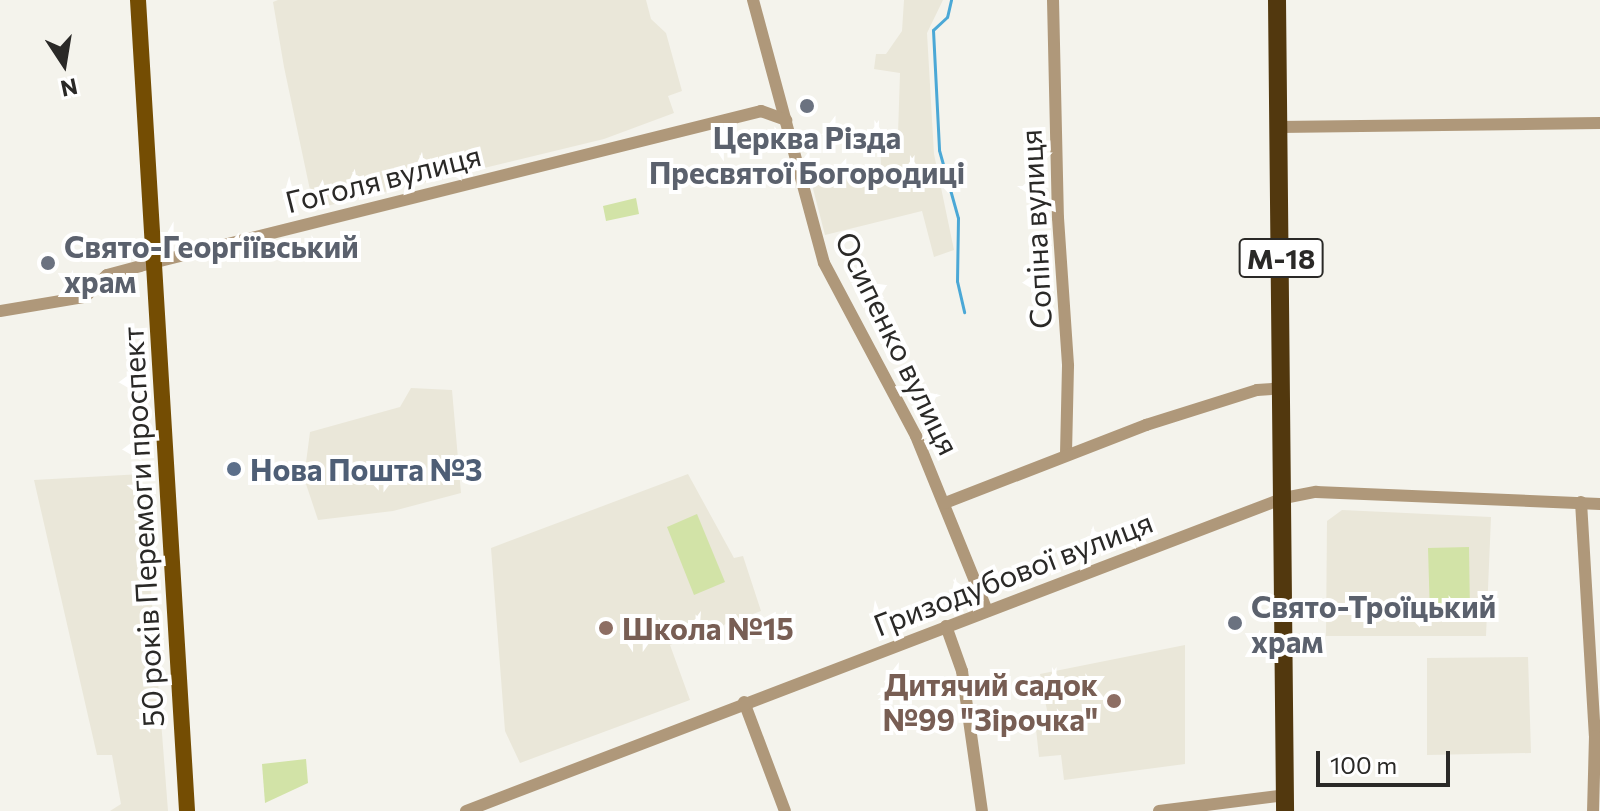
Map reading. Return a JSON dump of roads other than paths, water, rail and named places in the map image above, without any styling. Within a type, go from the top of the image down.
[{"type":"highway","name":"М-18","points":[[1277,0],[1285,803]]},
{"type":"main road","name":"50 років Перемоги проспект","points":[[138,0],[187,811]]},
{"type":"street","name":"Осипенко вулиця","points":[[753,0],[824,263],[884,372],[945,503],[987,611]]},
{"type":"street","name":"Сопіна вулиця","points":[[1053,0],[1058,218],[1068,366],[1066,455]]},
{"type":"street","name":"Гоголя вулиця","points":[[0,311],[85,297],[107,275],[761,111],[786,120]]},
{"type":"street","points":[[1279,127],[1600,123]]},
{"type":"street","points":[[945,503],[1066,455],[1257,390],[1283,388]]},
{"type":"street","name":"Гризодубової вулиця","points":[[466,811],[744,702],[1284,498],[1316,492],[1600,504]]},
{"type":"street","points":[[1581,502],[1595,736],[1593,811]]},
{"type":"street","points":[[946,626],[962,671],[982,811]]},
{"type":"street","points":[[744,702],[785,811]]},
{"type":"street","points":[[1159,811],[1285,803]]},
{"type":"waterway","points":[[951,0],[947,17],[933,30],[939,150],[958,218],[957,281],[964,312]]},
{"type":"place","name":"Церква Різда Пресвятої Богородиці","points":[[807,106]]},
{"type":"place","name":"Свято-Георгіївський храм","points":[[48,263]]},
{"type":"place","name":"Нова Пошта №3","points":[[234,469]]},
{"type":"place","name":"Свято-Троїцький храм","points":[[1235,623]]},
{"type":"place","name":"Школа №15","points":[[606,628]]},
{"type":"place","name":"Дитячий садок №99 \"Зірочка\"","points":[[1114,701]]}]
